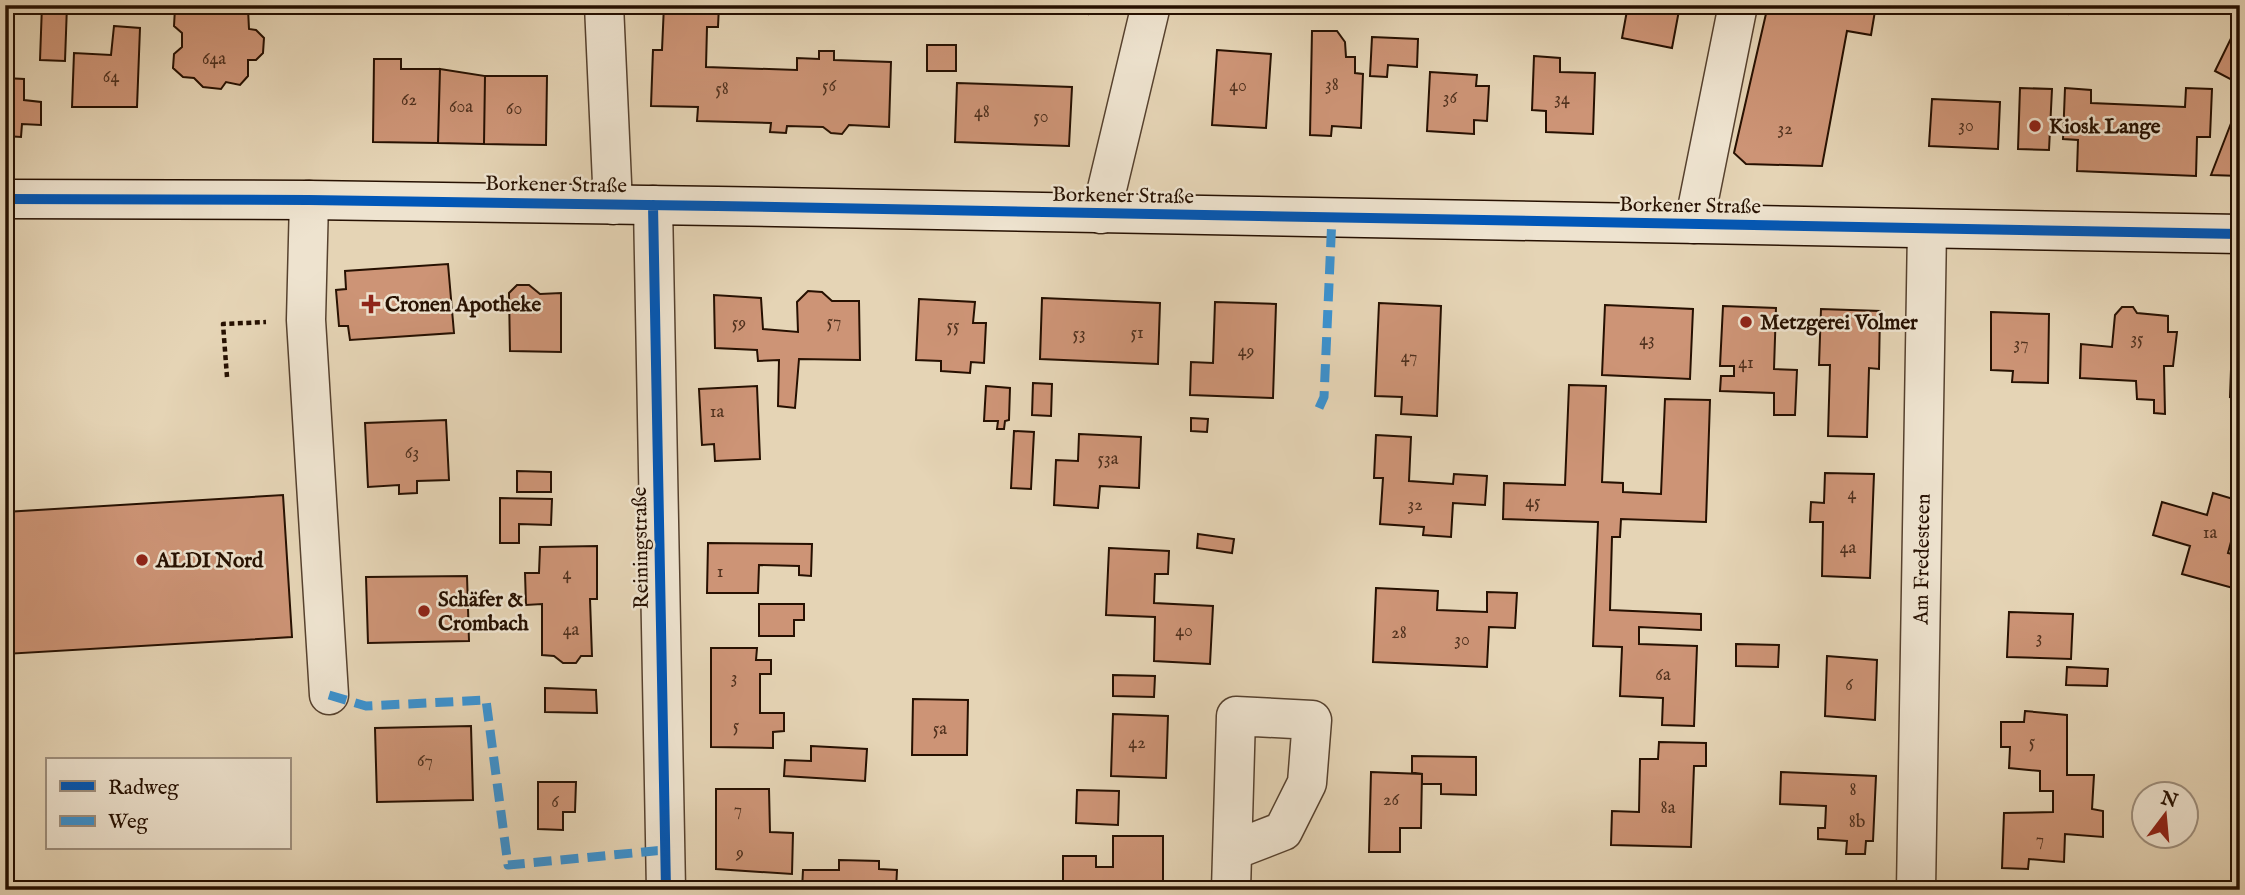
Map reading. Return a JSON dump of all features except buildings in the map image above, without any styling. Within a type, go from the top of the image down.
[{"type":"street","points":[[604,5],[613,205]]},
{"type":"street","points":[[1101,215],[1151,5]]},
{"type":"street","points":[[1694,224],[1738,5]]},
{"type":"street","name":"Borkener Straße","points":[[6,199],[653,205],[2240,234]]},
{"type":"street","points":[[309,200],[306,320],[329,695]]},
{"type":"street","name":"Reiningstraße","points":[[653,205],[666,890]]},
{"type":"street","name":"Am Fredesteen","points":[[1916,890],[1927,229]]},
{"type":"street","points":[[1231,890],[1234,850]]},
{"type":"path","points":[[6,199],[7,279],[10,293]]},
{"type":"path","points":[[227,377],[223,324],[306,320]]},
{"type":"marked path","points":[[1319,408],[1324,397],[1332,216]]},
{"type":"marked path","points":[[329,695],[366,706],[486,700],[508,865],[665,850]]},
{"type":"cycle path","points":[[5,199],[717,206],[2240,234]]},
{"type":"cycle path","points":[[653,205],[666,890]]},
{"type":"place","name":"Kiosk Lange","points":[[2035,126]]},
{"type":"place","name":"Cronen Apotheke","points":[[371,304]]},
{"type":"place","name":"Metzgerei Volmer","points":[[1746,322]]},
{"type":"place","name":"ALDI Nord","points":[[142,560]]},
{"type":"place","name":"Schäfer & Crombach","points":[[424,611]]}]
